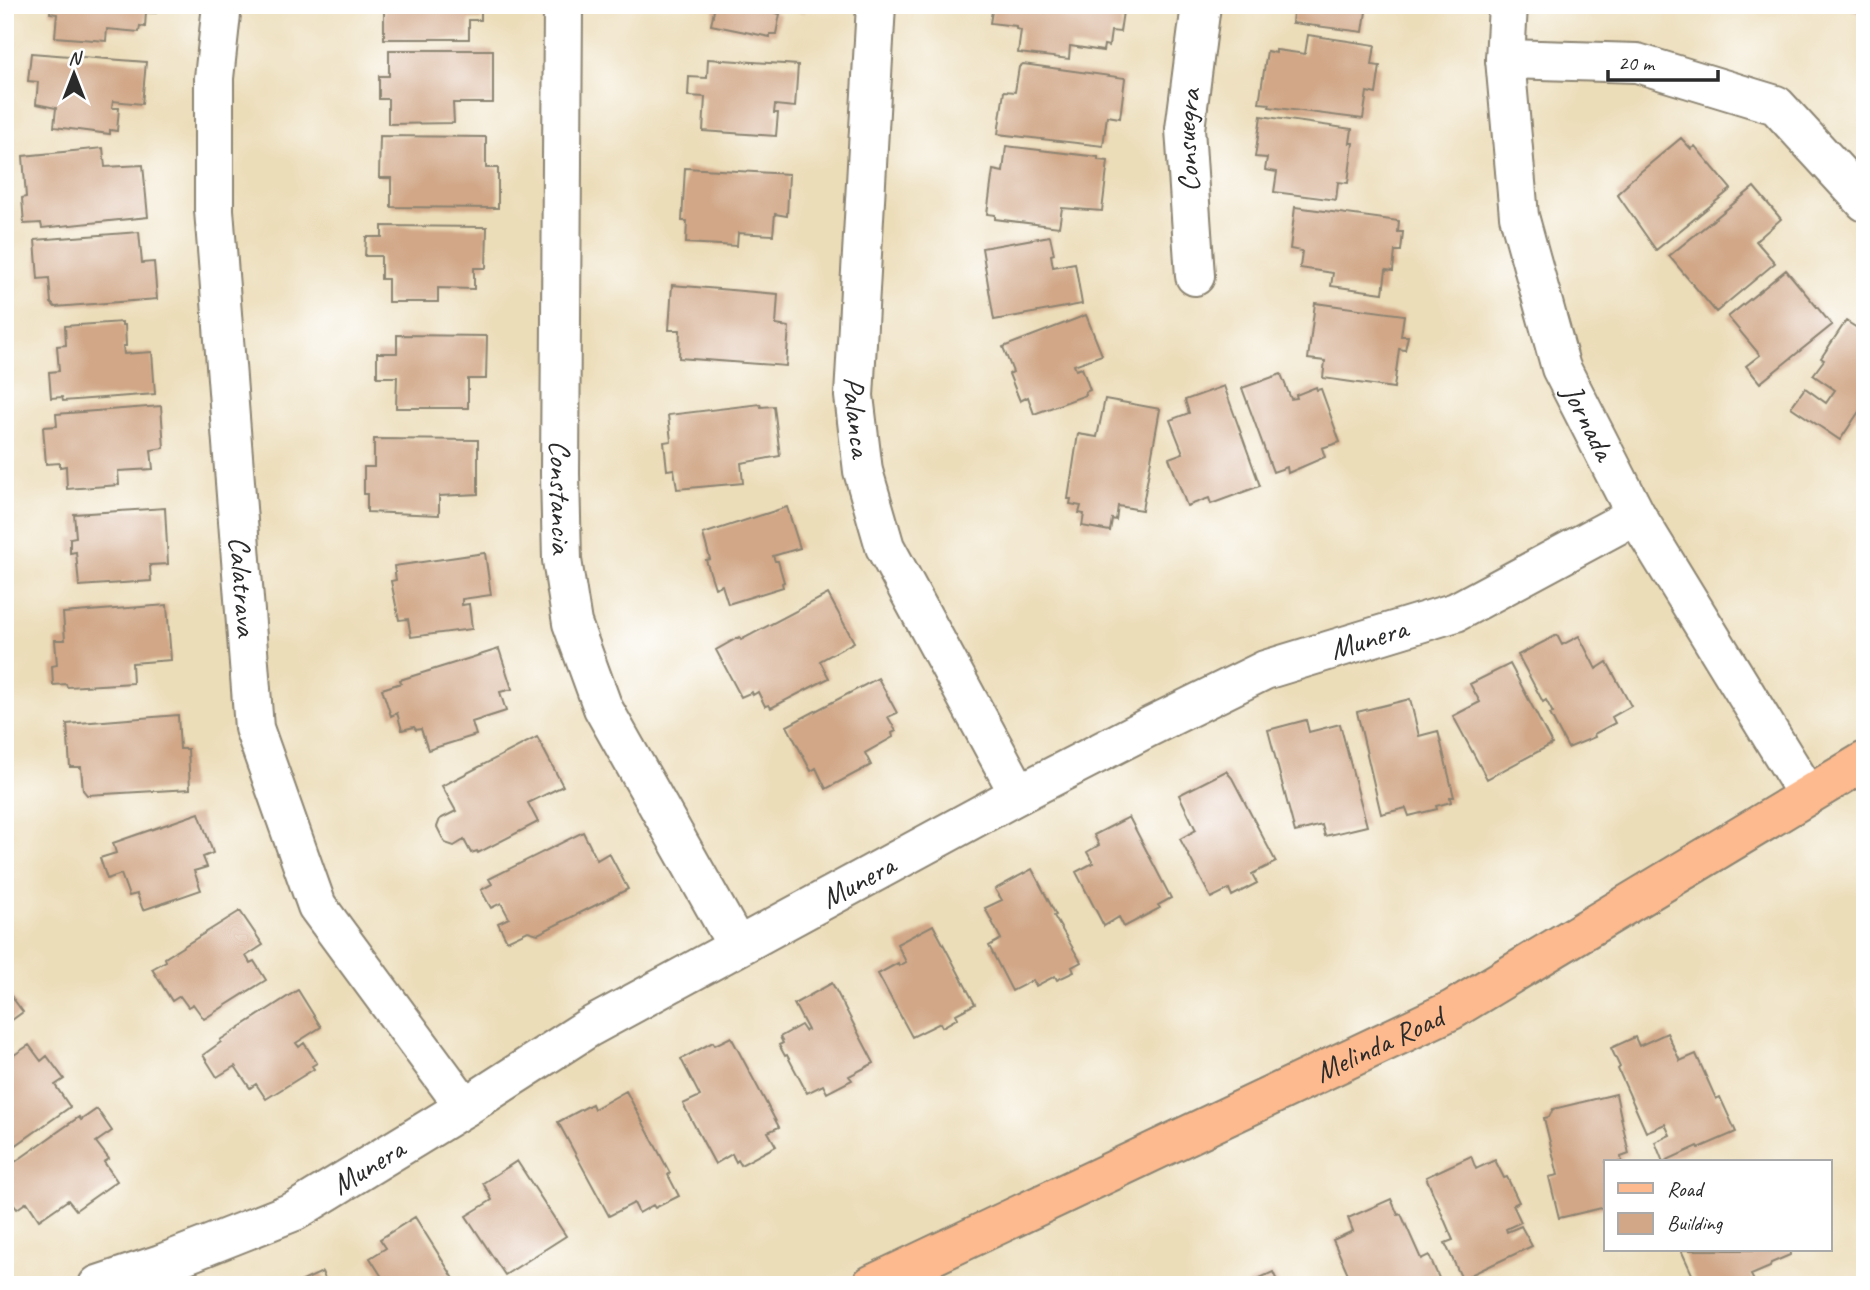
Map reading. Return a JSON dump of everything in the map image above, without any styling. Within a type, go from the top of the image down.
[{"type":"main road","name":"Melinda Road","points":[[871,1285],[1452,1010],[1865,761]]},
{"type":"street","name":"Calatrava","points":[[222,5],[214,78],[214,210],[254,728],[317,906],[465,1107]]},
{"type":"street","name":"Constancia","points":[[563,5],[560,474],[562,560],[572,622],[603,708],[737,946]]},
{"type":"street","name":"Palanca","points":[[876,5],[855,396],[863,471],[885,547],[1019,794]]},
{"type":"street","name":"Consuegra","points":[[1195,276],[1185,129],[1201,5]]},
{"type":"street","name":"Jornada","points":[[1508,5],[1505,59],[1519,216],[1561,368],[1636,515],[1807,794]]},
{"type":"street","points":[[1505,59],[1637,63],[1776,105],[1865,202]]},
{"type":"street","name":"Munera","points":[[97,1285],[162,1264],[295,1211],[589,1028],[1019,794],[1265,670],[1456,611],[1636,515]]},
{"type":"building","points":[[51,5],[157,5],[156,13],[146,12],[145,27],[140,26],[139,32],[107,29],[106,41],[55,37],[57,14],[50,13]]},
{"type":"building","points":[[384,5],[493,5],[493,8],[481,8],[481,20],[469,20],[469,39],[384,39]]},
{"type":"building","points":[[715,5],[806,5],[804,13],[776,7],[775,13],[780,14],[776,34],[770,34],[770,37],[711,25]]},
{"type":"building","points":[[993,5],[1124,5],[1120,32],[1111,31],[1109,46],[1104,45],[1103,51],[1070,46],[1069,59],[1018,53],[1021,30],[1016,29],[1016,26],[990,23]]},
{"type":"building","points":[[1294,5],[1367,5],[1363,32],[1292,23]]},
{"type":"building","points":[[1840,5],[1860,5],[1858,12]]},
{"type":"building","points":[[1308,35],[1375,45],[1372,65],[1380,66],[1376,94],[1367,92],[1363,119],[1269,107],[1270,104],[1259,103],[1267,51],[1305,54]]},
{"type":"building","points":[[389,50],[493,50],[493,103],[453,103],[454,123],[388,124],[388,99],[379,99],[379,76],[389,76]]},
{"type":"building","points":[[31,53],[146,62],[142,104],[113,101],[112,108],[119,108],[117,131],[110,130],[110,134],[54,127],[56,108],[36,104],[38,82],[28,81]]},
{"type":"building","points":[[708,59],[798,65],[795,107],[775,105],[774,113],[778,113],[776,136],[703,131],[705,97],[688,96],[689,77],[707,78]]},
{"type":"building","points":[[1023,64],[1125,78],[1120,118],[1107,116],[1103,146],[998,134],[1004,91],[1015,92],[1019,67]]},
{"type":"building","points":[[1261,116],[1352,129],[1348,183],[1338,182],[1336,200],[1274,192],[1277,172],[1265,170],[1267,158],[1255,157]]},
{"type":"building","points":[[380,136],[486,137],[486,168],[498,168],[498,208],[391,207],[391,178],[379,178]]},
{"type":"building","points":[[1681,138],[1691,149],[1695,146],[1731,189],[1656,250],[1617,194]]},
{"type":"building","points":[[1006,146],[1098,157],[1098,160],[1108,161],[1102,211],[1062,208],[1059,227],[995,219],[995,215],[987,214],[993,170],[1003,172]]},
{"type":"building","points":[[103,148],[105,167],[143,165],[148,217],[42,228],[41,223],[24,224],[22,198],[26,197],[23,156]]},
{"type":"building","points":[[685,168],[789,174],[787,216],[775,214],[773,235],[738,233],[737,246],[686,243],[687,221],[682,221]]},
{"type":"building","points":[[1754,187],[1781,219],[1756,241],[1775,263],[1716,312],[1669,256]]},
{"type":"building","points":[[1295,207],[1399,221],[1398,232],[1403,232],[1401,251],[1395,251],[1393,271],[1386,270],[1383,293],[1331,286],[1333,273],[1300,268],[1302,251],[1290,249]]},
{"type":"building","points":[[382,226],[487,227],[486,268],[474,268],[474,289],[438,288],[438,302],[388,302],[388,279],[381,279],[381,256],[365,256],[366,237],[382,237]]},
{"type":"building","points":[[139,232],[142,263],[154,262],[157,299],[55,307],[51,303],[49,278],[38,279],[35,240]]},
{"type":"building","points":[[1050,236],[1054,254],[1051,255],[1053,267],[1075,263],[1082,304],[994,320],[982,248]]},
{"type":"building","points":[[1786,270],[1832,325],[1760,383],[1746,366],[1760,355],[1728,317]]},
{"type":"building","points":[[672,285],[778,294],[776,325],[789,327],[786,366],[679,358],[680,330],[669,330]]},
{"type":"building","points":[[1315,303],[1404,315],[1401,336],[1408,336],[1405,350],[1399,349],[1394,388],[1323,378],[1325,361],[1308,359]]},
{"type":"building","points":[[1086,315],[1102,355],[1074,365],[1076,370],[1082,368],[1090,390],[1085,392],[1086,395],[1034,414],[1028,397],[1020,401],[1009,374],[1013,372],[1003,347]]},
{"type":"building","points":[[1846,321],[1865,333],[1865,413],[1860,410],[1840,440],[1791,407],[1805,388],[1826,403],[1835,390],[1813,375]]},
{"type":"building","points":[[122,322],[122,325],[125,325],[124,354],[152,352],[155,394],[63,401],[62,397],[51,398],[49,372],[59,371],[57,346],[66,345],[65,326]]},
{"type":"building","points":[[397,335],[487,336],[486,379],[468,379],[468,408],[396,408],[397,377],[377,377],[377,353],[397,353]]},
{"type":"building","points":[[1281,374],[1291,399],[1316,387],[1317,390],[1321,389],[1340,442],[1322,448],[1325,457],[1288,473],[1287,467],[1273,472],[1242,388]]},
{"type":"building","points":[[1224,386],[1260,486],[1211,504],[1209,498],[1187,506],[1169,458],[1183,453],[1170,420],[1189,413],[1185,400]]},
{"type":"building","points":[[1105,399],[1160,409],[1142,510],[1118,506],[1116,520],[1112,519],[1110,531],[1082,526],[1084,514],[1079,513],[1081,506],[1070,504],[1071,499],[1068,499],[1078,434],[1097,437]]},
{"type":"building","points":[[760,404],[761,407],[774,406],[780,456],[741,463],[743,483],[677,489],[674,469],[667,470],[664,442],[671,441],[668,415]]},
{"type":"building","points":[[161,406],[164,448],[151,450],[153,469],[118,471],[119,485],[67,489],[66,466],[60,467],[60,463],[46,464],[43,427],[57,426],[56,414]]},
{"type":"building","points":[[374,439],[478,440],[478,494],[439,496],[439,515],[367,512],[364,467],[374,467]]},
{"type":"building","points":[[787,507],[800,548],[773,556],[775,561],[778,561],[783,587],[728,604],[722,585],[715,588],[706,560],[710,559],[703,534]]},
{"type":"building","points":[[165,508],[168,564],[150,565],[151,581],[79,586],[76,552],[70,553],[70,538],[76,537],[74,514]]},
{"type":"building","points":[[485,553],[491,595],[462,599],[462,605],[469,604],[472,629],[411,637],[408,619],[399,620],[391,581],[396,580],[394,566]]},
{"type":"building","points":[[828,594],[854,642],[820,661],[829,678],[771,708],[769,705],[765,706],[758,692],[741,697],[716,650],[739,637],[741,640]]},
{"type":"building","points":[[167,605],[171,660],[132,663],[133,683],[67,687],[66,684],[53,685],[52,666],[57,665],[55,640],[65,640],[63,613]]},
{"type":"building","points":[[1557,635],[1562,645],[1579,636],[1596,669],[1607,662],[1631,706],[1612,717],[1615,723],[1594,734],[1595,737],[1568,748],[1550,714],[1553,713],[1546,700],[1543,702],[1518,655]]},
{"type":"building","points":[[499,649],[512,689],[500,692],[506,711],[472,722],[476,735],[428,750],[421,729],[416,730],[414,727],[402,730],[397,713],[391,716],[382,689],[401,683],[400,680]]},
{"type":"building","points":[[1510,664],[1552,744],[1487,779],[1453,716],[1480,702],[1470,684]]},
{"type":"building","points":[[878,678],[897,713],[888,717],[896,731],[892,733],[893,737],[865,753],[871,765],[826,789],[816,768],[811,771],[787,726]]},
{"type":"building","points":[[1410,699],[1419,736],[1438,731],[1454,797],[1450,797],[1451,802],[1436,806],[1437,809],[1409,816],[1406,808],[1381,814],[1357,712]]},
{"type":"building","points":[[178,715],[180,749],[188,749],[190,789],[87,795],[83,790],[81,767],[70,767],[67,724]]},
{"type":"building","points":[[1306,720],[1309,732],[1340,724],[1367,826],[1325,836],[1322,825],[1295,832],[1268,730]]},
{"type":"building","points":[[537,737],[563,786],[528,803],[538,822],[478,853],[471,853],[464,840],[454,846],[445,843],[437,827],[440,819],[456,811],[442,786]]},
{"type":"building","points":[[1226,771],[1276,862],[1252,874],[1257,883],[1232,896],[1229,889],[1211,898],[1180,839],[1196,830],[1179,795]]},
{"type":"building","points":[[199,813],[213,853],[203,857],[207,867],[194,871],[201,890],[143,910],[137,894],[129,896],[121,874],[107,879],[100,858],[116,853],[113,843]]},
{"type":"building","points":[[1129,817],[1171,898],[1158,905],[1160,908],[1124,927],[1119,917],[1104,926],[1076,872],[1093,863],[1087,852],[1099,845],[1094,835]]},
{"type":"building","points":[[583,832],[597,860],[609,853],[628,889],[538,934],[528,931],[507,941],[498,923],[509,918],[501,903],[491,908],[481,890],[492,884],[489,879]]},
{"type":"building","points":[[1032,869],[1056,915],[1054,916],[1081,962],[1072,967],[1074,972],[1057,980],[1055,976],[1036,986],[1033,980],[1012,991],[989,946],[1001,939],[985,908],[1002,900],[995,889]]},
{"type":"building","points":[[240,911],[263,945],[246,956],[250,963],[254,961],[266,980],[204,1019],[193,1004],[188,1007],[180,996],[172,1001],[152,969]]},
{"type":"building","points":[[933,925],[975,1004],[956,1014],[958,1018],[942,1027],[940,1023],[912,1037],[878,974],[898,963],[899,966],[906,962],[897,944]]},
{"type":"building","points":[[832,983],[874,1063],[849,1076],[852,1080],[827,1093],[823,1085],[807,1093],[779,1045],[783,1043],[780,1037],[801,1025],[805,1031],[808,1030],[794,1004]]},
{"type":"building","points":[[298,990],[321,1027],[296,1043],[299,1047],[304,1043],[317,1063],[312,1066],[314,1069],[266,1099],[256,1084],[250,1088],[235,1066],[217,1077],[203,1055],[221,1042],[220,1040]]},
{"type":"building","points":[[9,993],[23,1012],[5,1025],[5,995]]},
{"type":"building","points":[[1667,1033],[1680,1061],[1696,1054],[1716,1099],[1720,1097],[1736,1132],[1662,1160],[1655,1142],[1670,1135],[1665,1124],[1646,1132],[1611,1048],[1635,1037],[1639,1046]]},
{"type":"building","points":[[731,1037],[779,1127],[768,1132],[776,1146],[741,1165],[732,1154],[715,1164],[683,1104],[700,1096],[681,1059],[713,1042],[715,1045]]},
{"type":"building","points":[[29,1045],[41,1061],[47,1056],[64,1079],[55,1085],[70,1107],[5,1153],[5,1061]]},
{"type":"building","points":[[626,1091],[670,1173],[668,1175],[679,1196],[639,1213],[634,1203],[609,1216],[558,1122],[592,1104],[594,1109]]},
{"type":"building","points":[[1616,1094],[1629,1154],[1621,1157],[1622,1160],[1604,1160],[1604,1207],[1559,1218],[1549,1177],[1558,1175],[1544,1118],[1549,1117],[1553,1109]]},
{"type":"building","points":[[97,1109],[112,1131],[96,1142],[109,1159],[104,1162],[117,1181],[76,1210],[68,1200],[39,1220],[27,1202],[17,1209],[5,1193],[5,1169],[79,1117],[81,1120]]},
{"type":"building","points":[[1471,1156],[1476,1169],[1495,1160],[1504,1178],[1507,1177],[1519,1202],[1513,1205],[1521,1222],[1506,1229],[1507,1232],[1521,1226],[1532,1246],[1462,1279],[1445,1243],[1453,1240],[1426,1177]]},
{"type":"building","points":[[517,1161],[566,1236],[505,1275],[466,1216],[492,1200],[483,1183]]},
{"type":"building","points":[[1391,1199],[1398,1215],[1401,1214],[1421,1259],[1429,1255],[1442,1285],[1353,1285],[1333,1240],[1353,1231],[1348,1218]]},
{"type":"building","points":[[415,1217],[458,1285],[387,1285],[370,1258],[386,1248],[380,1239]]},
{"type":"building","points":[[1682,1252],[1791,1252],[1771,1263],[1770,1267],[1751,1275],[1756,1285],[1697,1285]]},
{"type":"building","points":[[322,1272],[328,1285],[294,1285]]},
{"type":"building","points":[[1273,1272],[1279,1285],[1244,1285]]}]
